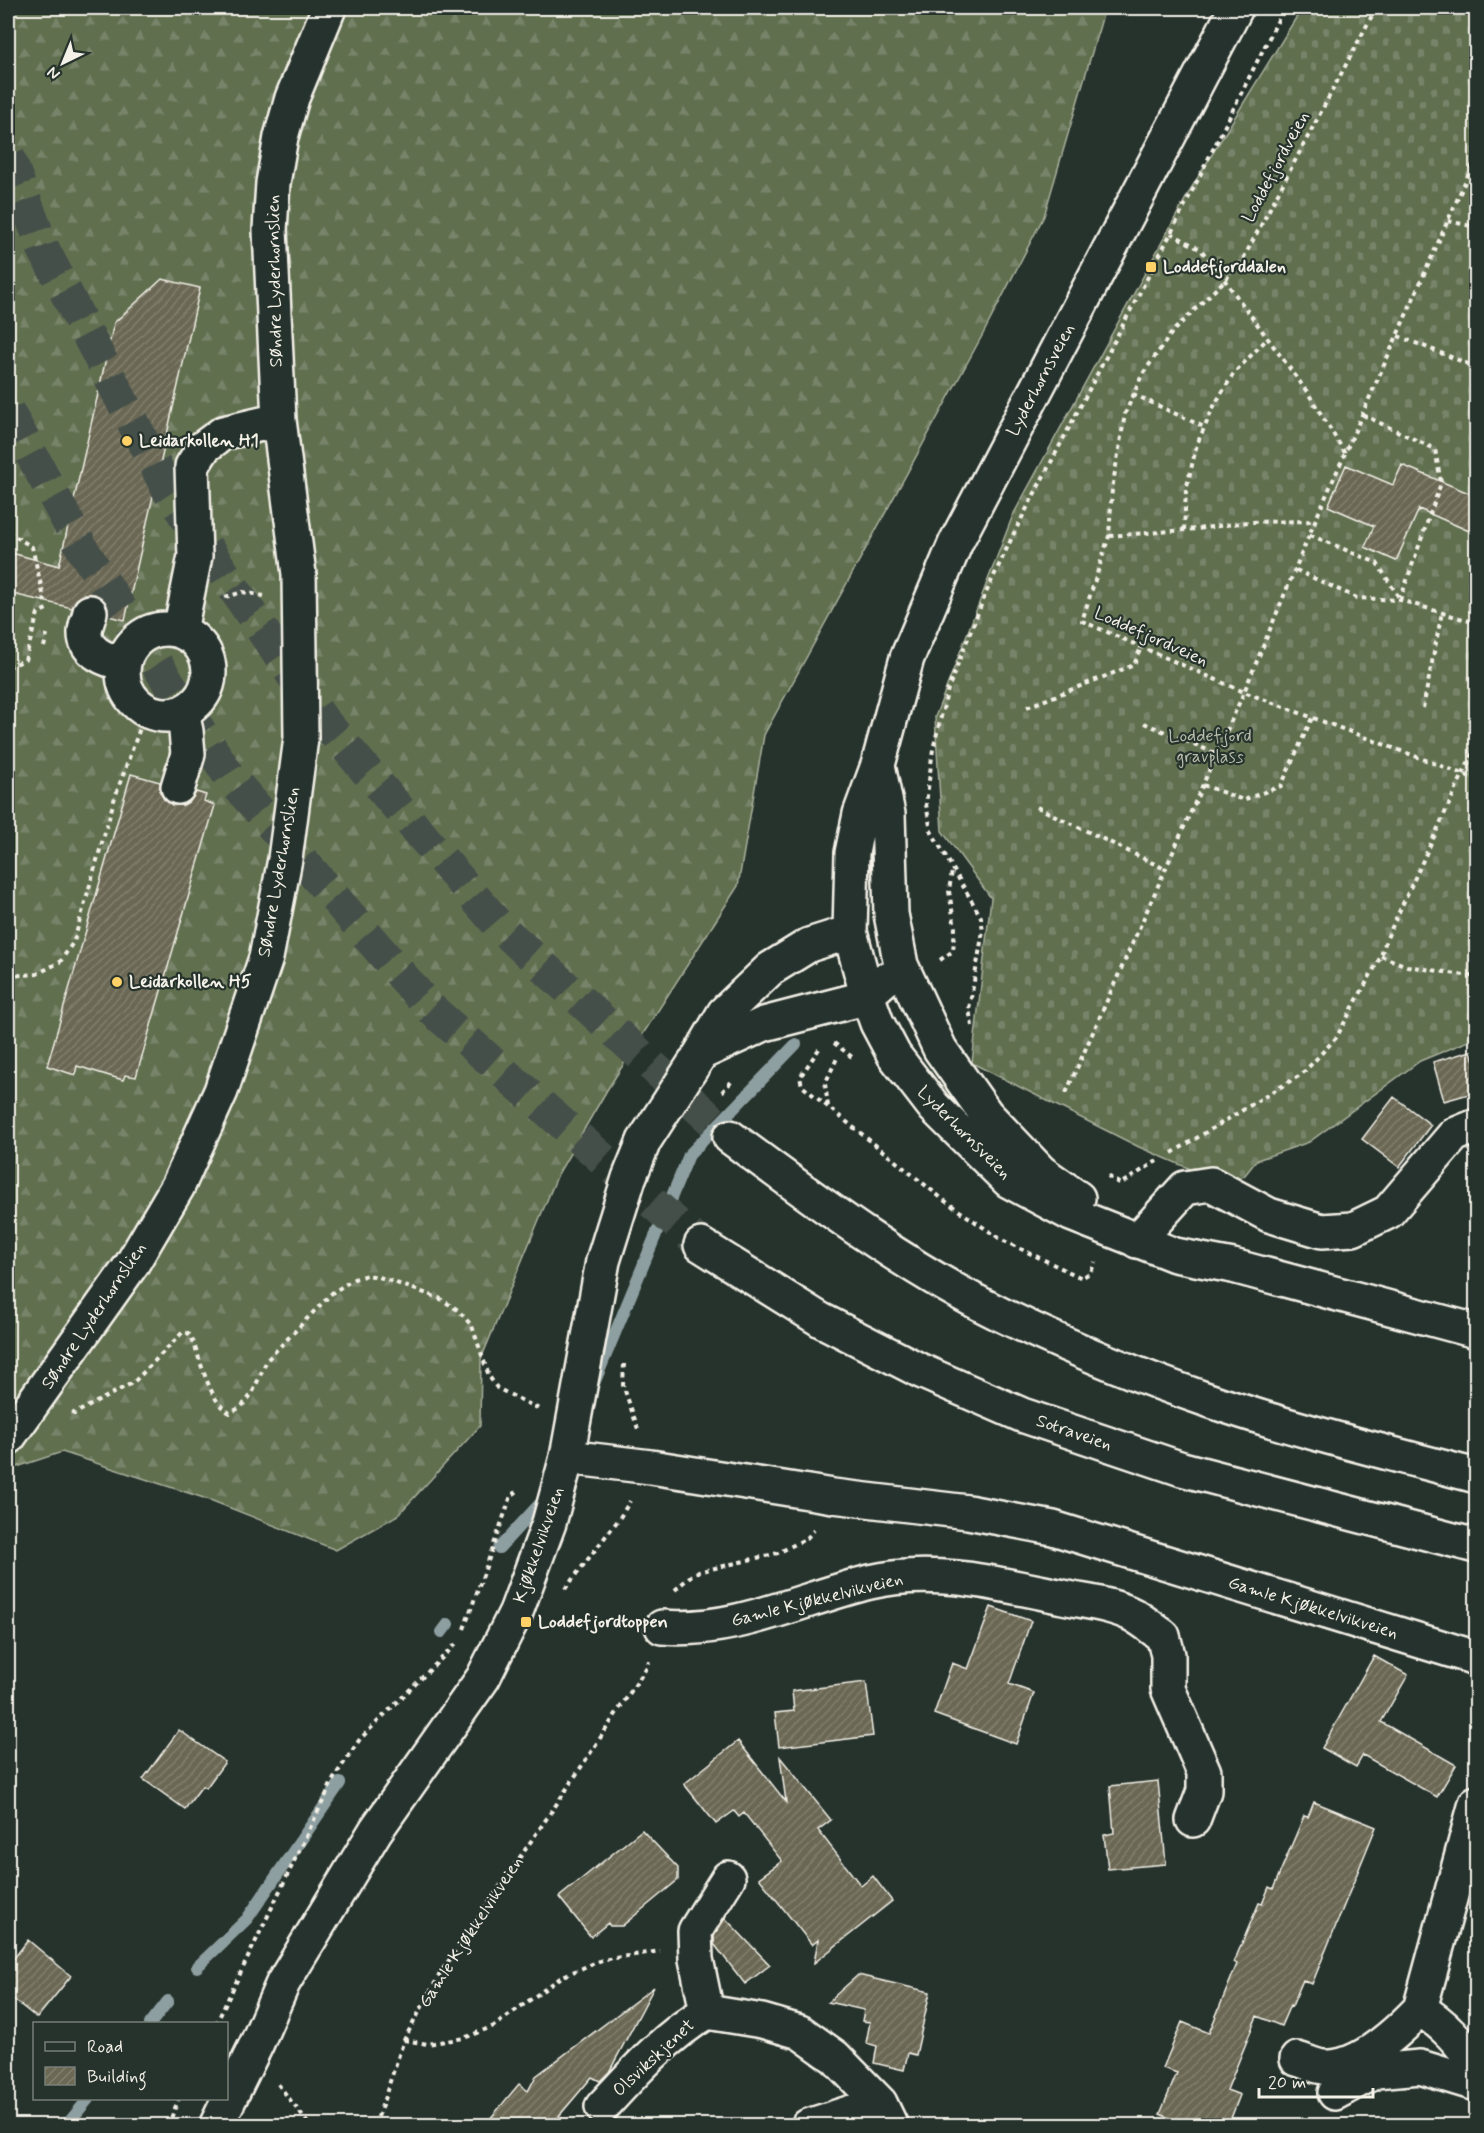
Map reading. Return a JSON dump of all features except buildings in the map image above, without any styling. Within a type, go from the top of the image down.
[{"type":"main road","name":"Søndre Lyderhornslien","points":[[8,1438],[132,1264],[177,1186],[220,1091],[266,958],[285,859],[301,738],[299,574],[279,420],[270,230],[273,183],[281,137],[292,98],[329,8]]},
{"type":"main road","name":"Lyderhornsveien","points":[[1236,8],[956,542],[907,658],[878,765],[860,814],[852,853],[850,932],[877,1023],[894,1055],[934,1107],[1009,1180],[1071,1214],[1175,1255],[1233,1266],[1476,1331]]},
{"type":"main road","points":[[180,631],[195,556],[192,466],[204,447],[223,433],[279,420]]},
{"type":"main road","points":[[90,612],[84,633],[92,649],[107,661],[124,663]]},
{"type":"main road","points":[[166,628],[180,631],[192,637],[208,658],[210,671],[208,684],[202,697],[193,707],[169,716],[157,715],[136,704],[125,687],[124,663],[130,649],[139,638],[152,631],[166,628]]},
{"type":"main road","points":[[178,787],[188,754],[182,713]]},
{"type":"main road","name":"Lyderhornsveien","points":[[878,765],[888,814],[891,914],[901,965],[940,1049],[986,1114],[1041,1172],[1137,1241]]},
{"type":"main road","points":[[701,1053],[764,1024],[853,1001],[867,995],[901,965],[850,932]]},
{"type":"main road","name":"Kjøkkelvikveien","points":[[216,2126],[257,2043],[283,1983],[376,1830],[483,1678],[516,1612],[549,1523],[567,1457],[603,1262],[629,1178],[644,1141],[724,1013],[770,969],[809,945],[850,932]]},
{"type":"main road","points":[[1137,1241],[1185,1188],[1211,1184],[1269,1215],[1322,1231],[1353,1229],[1388,1212],[1454,1135],[1476,1126]]},
{"type":"main road","points":[[730,1137],[847,1223],[909,1263],[998,1313],[1100,1359],[1206,1399],[1280,1423],[1476,1476]]},
{"type":"main road","name":"Sotraveien","points":[[701,1245],[821,1320],[921,1371],[1022,1415],[1182,1469],[1476,1546]]},
{"type":"main road","name":"Gamle Kjøkkelvikveien","points":[[567,1457],[651,1467],[833,1496],[968,1512],[1053,1528],[1476,1658]]},
{"type":"main road","name":"Gamle Kjøkkelvikveien","points":[[663,1627],[700,1628],[750,1619],[870,1582],[907,1576],[979,1580],[1110,1606],[1133,1615],[1163,1636],[1167,1655],[1168,1689],[1203,1772],[1204,1791],[1193,1820]]},
{"type":"main road","points":[[1297,2059],[1324,2067],[1353,2062],[1400,2030],[1420,2009],[1476,1803]]},
{"type":"main road","name":"Olsvikskjenet","points":[[707,2012],[696,1959],[695,1931],[728,1878]]},
{"type":"main road","points":[[1420,2009],[1442,2023],[1462,2044],[1476,2066]]},
{"type":"main road","name":"Olsvikskjenet","points":[[602,2107],[643,2063],[684,2025],[707,2012],[762,2021],[800,2032],[835,2057],[886,2114]]},
{"type":"main road","points":[[1335,2093],[1376,2071],[1420,2067],[1476,2084]]},
{"type":"main road","name":"Olsvikskjenet","points":[[808,2126],[886,2114]]},
{"type":"path","points":[[973,1030],[969,1009],[983,932],[981,916],[931,831],[926,804],[933,749],[948,689],[985,595],[1015,531],[1171,233],[1284,8]]},
{"type":"path","name":"Loddefjordveien","points":[[1376,8],[1242,261],[1173,331],[1142,375],[1125,414],[1112,489],[1108,536],[1082,621],[1244,692],[1476,779]]},
{"type":"path","points":[[1066,1093],[1217,754],[1315,521],[1476,157]]},
{"type":"path","points":[[1448,221],[1476,227]]},
{"type":"path","points":[[1171,233],[1201,250],[1225,280],[1308,393],[1345,454]]},
{"type":"path","points":[[1398,336],[1476,367]]},
{"type":"path","points":[[1184,530],[1186,490],[1197,444],[1204,427],[1234,373],[1267,339]]},
{"type":"path","points":[[1133,394],[1204,427]]},
{"type":"path","points":[[1363,415],[1436,449],[1441,483],[1400,600]]},
{"type":"path","points":[[1108,536],[1248,522],[1315,521]]},
{"type":"path","points":[[8,532],[32,547],[45,602]]},
{"type":"path","points":[[1310,535],[1377,563],[1400,600]]},
{"type":"path","points":[[1296,570],[1357,598],[1400,600],[1476,622]]},
{"type":"path","points":[[221,598],[243,592],[274,599]]},
{"type":"path","points":[[8,667],[25,660],[38,613],[49,608]]},
{"type":"path","points":[[1423,708],[1442,612]]},
{"type":"path","points":[[1027,707],[1134,665],[1142,647]]},
{"type":"path","points":[[8,976],[37,974],[60,962],[74,941],[115,797],[146,711]]},
{"type":"path","points":[[1203,784],[1242,800],[1281,786],[1312,718]]},
{"type":"path","points":[[1144,723],[1217,754]]},
{"type":"path","points":[[1170,1154],[1302,1074],[1336,1038],[1381,956],[1386,940],[1476,746]]},
{"type":"path","points":[[1037,807],[1165,869]]},
{"type":"path","points":[[939,960],[953,951],[955,928],[949,891],[952,870]]},
{"type":"path","points":[[1381,956],[1407,966],[1476,977]]},
{"type":"path","points":[[820,1047],[800,1077],[802,1086],[945,1201],[1002,1240],[1082,1278],[1091,1272],[1096,1258]]},
{"type":"path","points":[[828,1106],[825,1084],[837,1058]]},
{"type":"path","points":[[719,1095],[735,1078]]},
{"type":"path","points":[[1100,1170],[1120,1184],[1160,1160]]},
{"type":"path","points":[[43,1391],[74,1414],[134,1382],[183,1332],[188,1333],[192,1338],[216,1400],[224,1410],[230,1413],[241,1407],[252,1394],[267,1360],[332,1293],[354,1279],[367,1275],[439,1298],[458,1310],[472,1326],[489,1376],[497,1388],[541,1410]]},
{"type":"path","points":[[561,1599],[566,1588],[619,1519],[651,1467],[623,1385],[624,1353]]},
{"type":"path","name":"Gamle Kjøkkelvikveien","points":[[375,2126],[404,2040],[441,1972],[645,1671],[663,1627],[664,1611],[674,1591],[694,1573],[778,1553],[807,1538],[823,1521],[833,1496]]},
{"type":"path","points":[[217,2022],[335,1776],[360,1739],[461,1639]]},
{"type":"path","points":[[404,2040],[428,2044],[464,2038],[494,2026],[563,1976],[602,1960],[661,1951],[696,1959]]},
{"type":"path","points":[[257,2043],[282,2090],[310,2126]]},
{"type":"path","points":[[168,2126],[178,2100]]},
{"type":"green space","points":[[8,8],[1105,8],[1044,216],[983,334],[764,735],[738,886],[607,1090],[558,1174],[481,1359],[480,1426],[398,1515],[336,1550],[210,1500],[62,1452],[8,1470]]},
{"type":"green space","name":"Loddefjord gravplass","points":[[1302,8],[1476,8],[1476,1038],[1420,1061],[1309,1142],[1257,1160],[1245,1175],[1230,1186],[1139,1147],[972,1063],[991,898],[942,831],[935,717],[1013,515],[1192,187]]},
{"type":"waterway","points":[[593,1386],[689,1155],[796,1044]]},
{"type":"waterway","points":[[499,1548],[547,1496]]},
{"type":"waterway","points":[[442,1632],[448,1624]]},
{"type":"waterway","points":[[197,1967],[247,1919],[340,1783]]},
{"type":"waterway","points":[[152,2022],[168,2001]]},
{"type":"waterway","points":[[70,2121],[87,2100]]},
{"type":"tunnel","points":[[8,155],[43,248],[169,492],[322,719],[500,927],[730,1137]]},
{"type":"tunnel","points":[[8,411],[83,550],[229,776],[429,1007],[701,1245]]},
{"type":"place","name":"Loddefjorddalen","points":[[1151,267]]},
{"type":"place","name":"Leidarkollen H1","points":[[127,441]]},
{"type":"place","name":"Leidarkollen H5","points":[[117,982]]},
{"type":"place","name":"Loddefjordtoppen","points":[[526,1622]]}]
